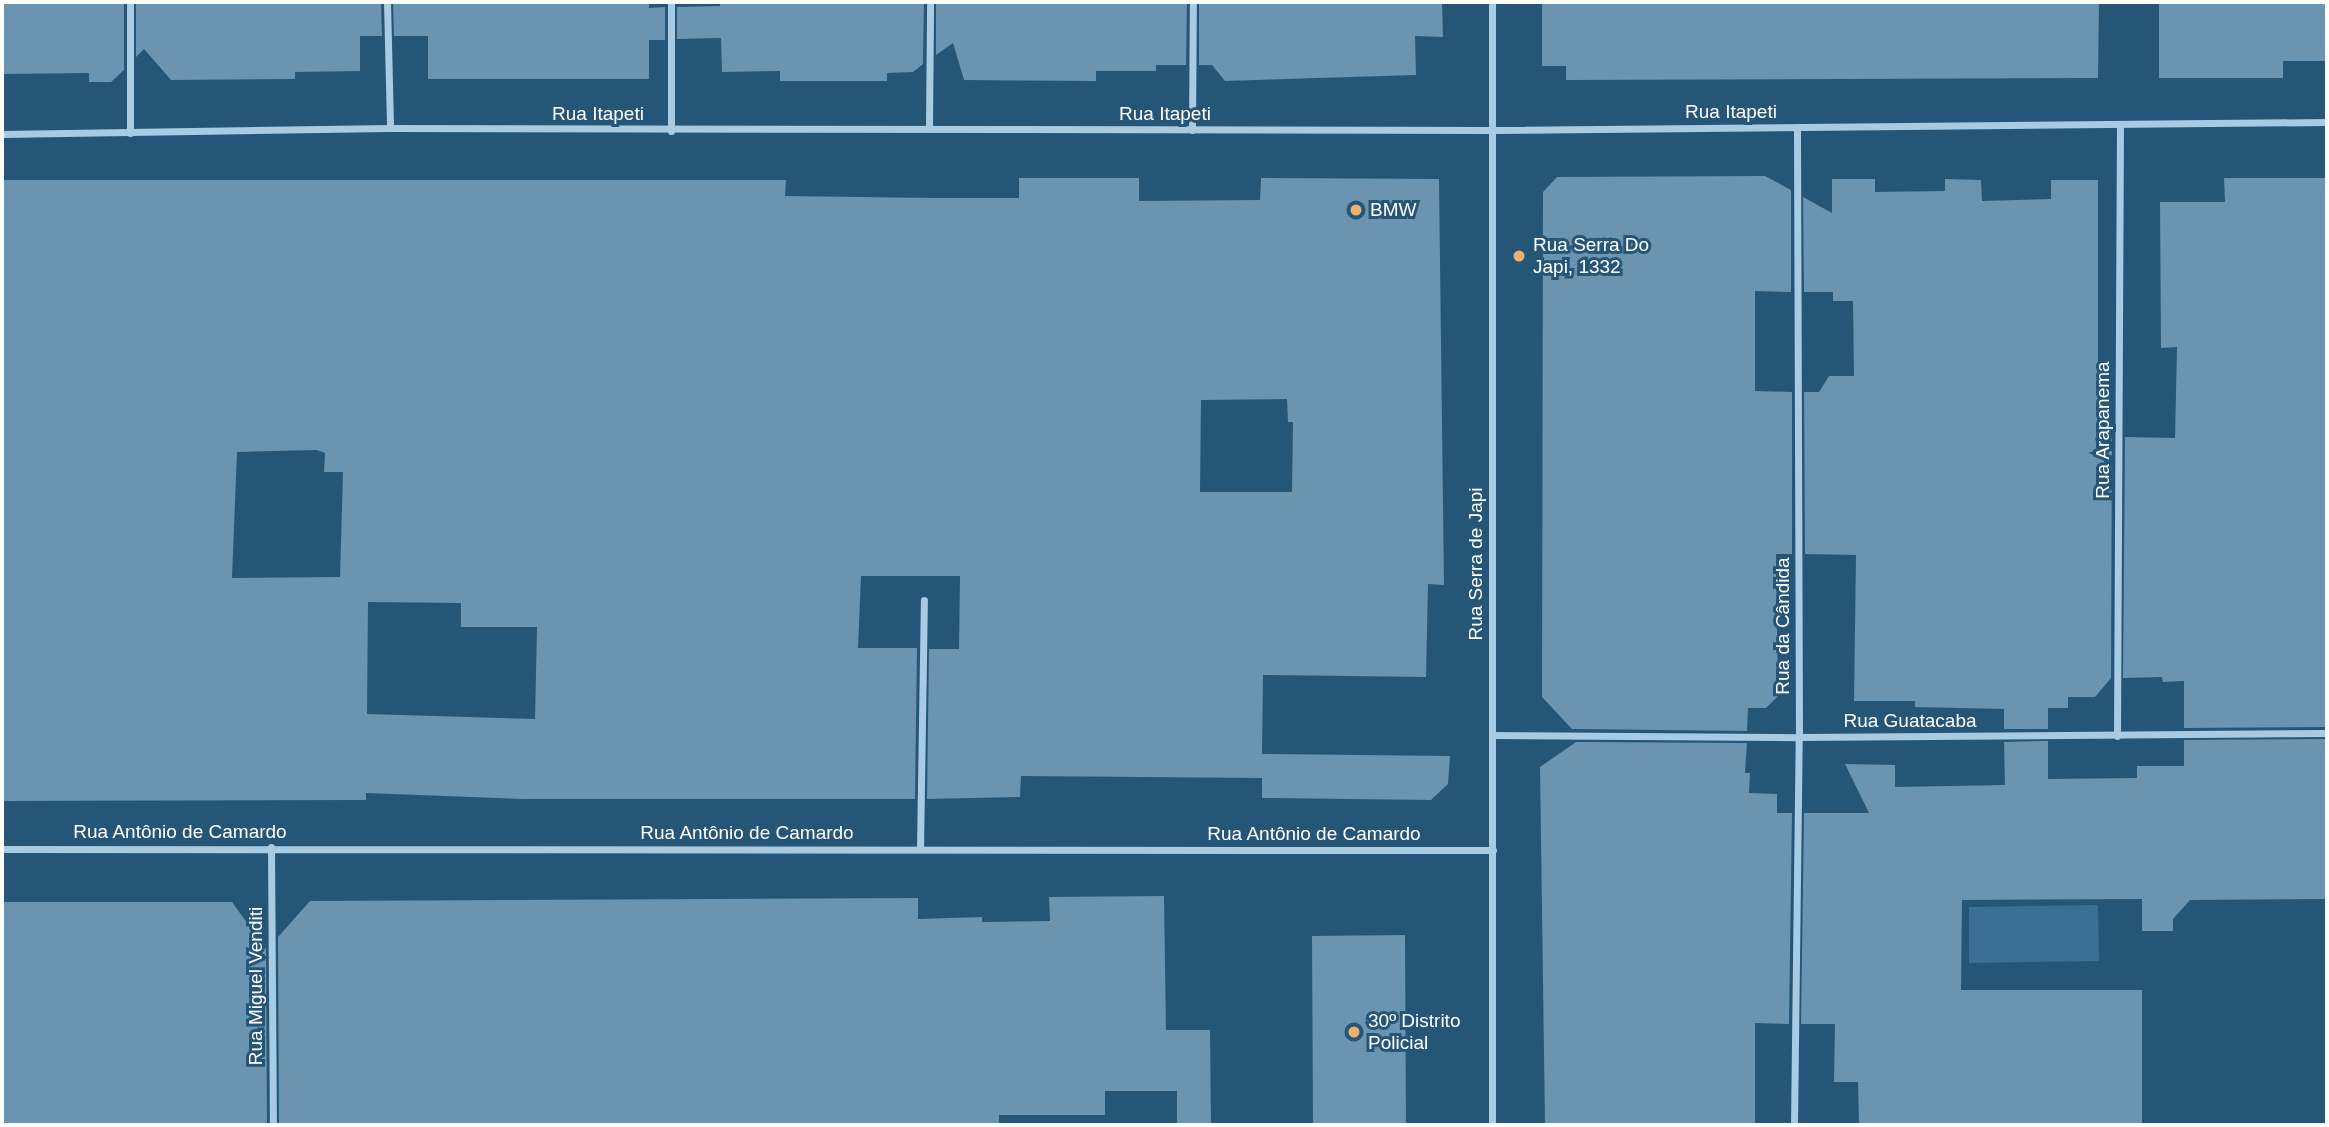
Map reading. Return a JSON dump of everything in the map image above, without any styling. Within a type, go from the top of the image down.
[{"type":"street","points":[[130,2],[130,133]]},
{"type":"street","points":[[387,2],[390,128]]},
{"type":"street","points":[[671,2],[671,131]]},
{"type":"street","points":[[929,127],[930,2]]},
{"type":"street","points":[[1192,130],[1193,2]]},
{"type":"street","name":"Rua Serra de Japi","points":[[1492,2],[1492,1125]]},
{"type":"street","name":"Rua Itapeti","points":[[2,134],[390,128],[671,131],[929,127],[1492,130],[2327,122]]},
{"type":"street","name":"Rua Arapanema","points":[[2118,736],[2120,124]]},
{"type":"street","name":"Rua da Cândida","points":[[1794,1125],[1799,737],[1797,127]]},
{"type":"street","points":[[920,849],[924,600]]},
{"type":"street","name":"Rua Guatacaba","points":[[1492,735],[1799,737],[2327,733]]},
{"type":"street","name":"Rua Antônio de Camardo","points":[[2,849],[271,847],[1493,850]]},
{"type":"street","name":"Rua Miguel Venditi","points":[[271,847],[273,1125]]},
{"type":"shaded area","points":[[2098,905],[2099,961],[1969,963],[1969,907]]},
{"type":"building","points":[[2,2],[124,2],[124,70],[111,82],[89,82],[89,73],[2,74]]},
{"type":"building","points":[[136,2],[381,2],[382,36],[360,36],[360,71],[295,72],[295,79],[171,80],[144,49],[136,57]]},
{"type":"building","points":[[393,2],[649,2],[649,8],[665,7],[665,40],[649,40],[649,79],[428,79],[428,36],[394,36]]},
{"type":"building","points":[[720,2],[924,2],[923,64],[913,72],[887,73],[887,81],[780,81],[780,71],[722,72],[721,38],[677,39],[677,7],[720,6]]},
{"type":"building","points":[[936,2],[1187,2],[1186,65],[1156,65],[1156,71],[1096,71],[1096,81],[964,80],[953,43],[936,55]]},
{"type":"building","points":[[1199,2],[1442,2],[1443,37],[1415,36],[1416,75],[1225,81],[1212,65],[1199,65]]},
{"type":"building","points":[[1542,2],[2099,2],[2098,78],[1566,80],[1566,66],[1542,66]]},
{"type":"building","points":[[2159,2],[2327,2],[2327,61],[2283,61],[2283,78],[2159,78]]},
{"type":"building","points":[[1765,176],[1791,190],[1791,292],[1755,291],[1755,391],[1792,392],[1792,554],[1776,554],[1778,696],[1766,708],[1748,708],[1747,731],[1572,729],[1542,697],[1543,192],[1557,177]]},
{"type":"building","points":[[1019,178],[1139,178],[1139,201],[1260,200],[1261,178],[1439,179],[1444,585],[1428,584],[1426,677],[1263,675],[1262,754],[1450,756],[1448,784],[1431,800],[1262,798],[1262,778],[1021,776],[1020,797],[927,799],[929,649],[959,649],[960,576],[861,576],[858,648],[917,648],[915,799],[523,799],[366,793],[366,800],[2,801],[2,180],[786,180],[785,196],[1019,198]],"holes":[[[1287,399],[1288,422],[1293,422],[1292,492],[1200,492],[1201,400]],[[317,450],[325,453],[324,472],[343,472],[340,577],[232,578],[237,452]],[[368,602],[461,603],[461,627],[537,627],[535,719],[367,714]]]},
{"type":"building","points":[[2224,178],[2327,178],[2327,727],[2184,728],[2184,681],[2163,682],[2162,677],[2123,678],[2125,437],[2175,438],[2177,347],[2161,348],[2160,202],[2225,202]]},
{"type":"building","points":[[1832,179],[1875,179],[1875,192],[1945,191],[1945,179],[1981,180],[1982,201],[2051,199],[2051,180],[2098,180],[2098,437],[2112,437],[2111,678],[2095,697],[2068,697],[2068,708],[2048,708],[2048,729],[2004,729],[2004,709],[1915,707],[1915,701],[1854,701],[1856,555],[1805,554],[1804,392],[1819,392],[1829,376],[1854,376],[1853,301],[1833,301],[1833,292],[1804,292],[1803,197],[1832,213]]},
{"type":"building","points":[[2327,739],[2327,899],[2190,900],[2173,919],[2173,931],[2142,931],[2142,899],[1962,900],[1961,990],[2142,990],[2142,1125],[1859,1125],[1858,1082],[1834,1082],[1835,1024],[1801,1024],[1804,813],[1869,813],[1845,764],[1895,765],[1895,787],[2005,785],[2004,742],[2048,741],[2048,779],[2137,778],[2137,766],[2184,766],[2184,740]]},
{"type":"building","points":[[1576,742],[1747,743],[1745,773],[1750,773],[1749,793],[1777,794],[1777,813],[1792,813],[1789,1024],[1755,1023],[1755,1125],[1545,1125],[1540,767]]},
{"type":"building","points":[[1164,896],[1166,1030],[1210,1030],[1211,1125],[1177,1125],[1177,1091],[1105,1091],[1105,1115],[999,1115],[999,1125],[279,1125],[278,937],[310,901],[918,898],[918,919],[982,917],[982,922],[1050,921],[1049,897]]},
{"type":"building","points":[[2,902],[232,902],[266,949],[267,1125],[2,1125]]},
{"type":"building","points":[[1405,935],[1406,1125],[1313,1125],[1312,936]]},
{"type":"place","name":"BMW","points":[[1356,210]]},
{"type":"place","name":"Rua Serra Do Japi, 1332","points":[[1519,256]]},
{"type":"place","name":"30º Distrito Policial","points":[[1354,1032]]}]
